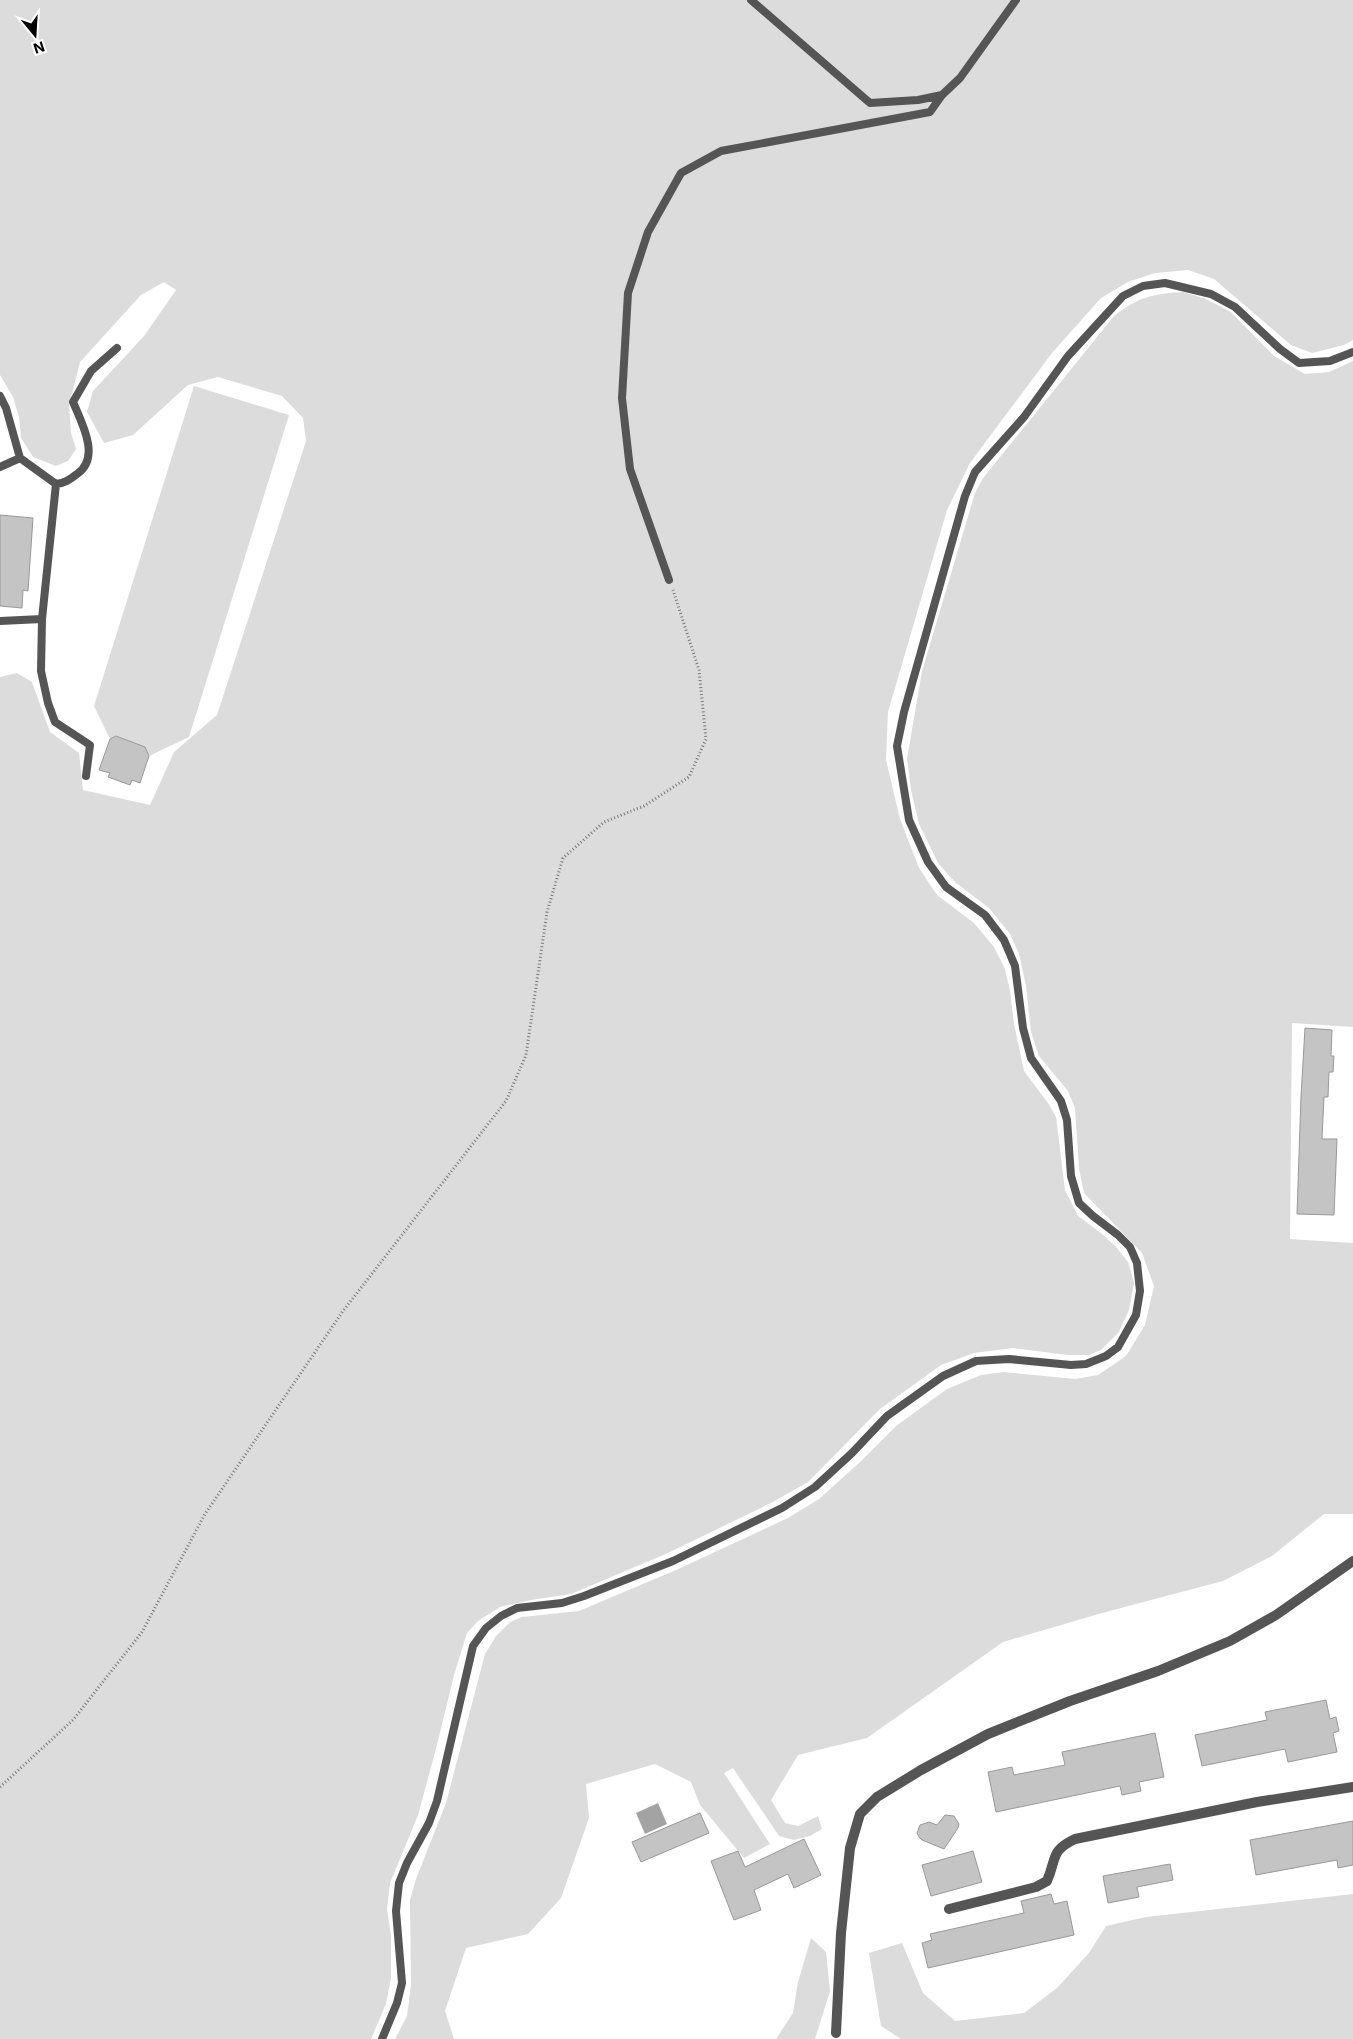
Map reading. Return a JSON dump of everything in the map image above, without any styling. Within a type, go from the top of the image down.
[{"type":"street","points":[[836,2033],[841,1933],[850,1848],[860,1814],[877,1797],[921,1770],[988,1734],[1070,1701],[1158,1671],[1230,1641],[1276,1615],[1353,1561]]},
{"type":"street","points":[[949,1909],[1036,1887],[1047,1881],[1054,1856],[1061,1846],[1099,1832],[1258,1802],[1353,1787]]},
{"type":"lane","points":[[751,0],[870,103],[918,100],[942,95]]},
{"type":"lane","points":[[669,580],[630,469],[622,398],[628,293],[648,232],[681,173],[721,151],[930,112],[942,95],[960,78],[1016,0]]},
{"type":"lane","points":[[382,2039],[397,2003],[402,1983],[396,1911],[399,1883],[407,1863],[429,1823],[437,1801],[474,1646],[486,1628],[501,1616],[517,1608],[562,1603],[656,1568],[782,1508],[815,1487],[852,1453],[887,1416],[951,1372],[976,1361],[1009,1359],[1071,1365],[1086,1364],[1106,1356],[1118,1347],[1129,1329],[1136,1315],[1140,1290],[1137,1263],[1130,1247],[1079,1203],[1071,1176],[1067,1120],[1061,1101],[1031,1058],[1024,1028],[1015,966],[1008,949],[1004,940],[985,915],[946,887],[928,862],[909,820],[897,746],[904,712],[965,496],[975,472],[1024,417],[1068,356],[1124,296],[1143,286],[1165,283],[1211,294],[1235,307],[1280,349],[1299,363],[1330,361],[1353,352]]},
{"type":"lane","points":[[0,396],[6,408],[20,458],[56,484],[65,483],[83,470],[89,455],[87,437],[74,402],[91,371],[117,348]]},
{"type":"lane","points":[[0,467],[20,458]]},
{"type":"lane","points":[[56,484],[42,619],[41,671],[48,703],[55,722],[90,745],[86,776]]},
{"type":"lane","points":[[0,621],[42,619]]},
{"type":"path","points":[[0,1787],[73,1720],[142,1632],[205,1514],[338,1319],[506,1101],[526,1055],[547,912],[563,858],[604,822],[644,806],[689,777],[706,739],[704,719],[699,670],[669,580]]},
{"type":"shaded area","points":[[0,0],[1353,0],[1353,340],[1344,345],[1312,353],[1291,345],[1214,279],[1188,270],[1155,273],[1128,282],[1101,298],[1052,353],[970,463],[947,510],[888,712],[886,760],[900,819],[919,868],[937,895],[974,923],[994,947],[1005,969],[1024,1071],[1056,1117],[1065,1190],[1078,1216],[1101,1233],[1128,1262],[1134,1283],[1129,1310],[1119,1332],[1101,1350],[1089,1355],[1068,1355],[1013,1348],[974,1353],[941,1365],[880,1409],[808,1482],[771,1503],[668,1553],[571,1594],[500,1607],[478,1621],[467,1633],[454,1675],[418,1815],[390,1883],[387,1909],[391,1936],[391,1978],[386,2004],[371,2039],[0,2039],[0,677],[17,673],[32,682],[50,732],[79,753],[83,790],[150,805],[174,752],[217,715],[306,441],[303,418],[282,396],[218,377],[188,385],[133,435],[104,443],[87,412],[93,391],[144,336],[176,290],[164,282],[141,295],[80,362],[69,405],[71,433],[76,449],[68,461],[56,466],[33,457],[21,438],[19,417],[13,397],[0,375]]},
{"type":"shaded area","points":[[1183,292],[1206,299],[1231,312],[1274,356],[1305,374],[1329,372],[1353,361],[1353,1027],[1292,1023],[1290,1239],[1353,1243],[1353,1514],[1324,1514],[1272,1556],[1223,1581],[1003,1642],[867,1738],[798,1755],[771,1800],[785,1823],[798,1826],[818,1816],[822,1829],[810,1836],[794,1840],[779,1836],[733,1768],[724,1773],[770,1844],[744,1858],[700,1805],[691,1782],[655,1764],[586,1784],[589,1818],[561,1898],[528,1934],[466,1948],[445,2011],[454,2039],[395,2039],[407,2016],[411,1985],[410,1900],[416,1879],[446,1803],[485,1654],[496,1636],[510,1622],[522,1617],[579,1611],[676,1570],[788,1518],[819,1499],[896,1426],[947,1389],[981,1375],[1004,1372],[1075,1379],[1098,1375],[1126,1356],[1145,1325],[1154,1286],[1142,1253],[1084,1193],[1079,1169],[1075,1108],[1068,1091],[1039,1056],[1031,1032],[1026,986],[1019,954],[1010,934],[989,908],[955,882],[938,863],[919,824],[911,790],[907,759],[922,671],[975,493],[983,478],[1114,316],[1138,301],[1154,295]]},
{"type":"shaded area","points":[[194,386],[289,415],[189,737],[149,756],[145,747],[116,736],[110,739],[94,706]]},
{"type":"shaded area","points":[[658,1803],[667,1824],[645,1834],[636,1813]]},
{"type":"shaded area","points":[[1353,1894],[1353,2039],[901,2039],[881,2026],[869,1953],[902,1943],[923,1993],[955,2021],[1024,2013],[1057,1988],[1089,1953],[1106,1926],[1146,1917]]},
{"type":"shaded area","points":[[811,1938],[826,1952],[830,1991],[815,2039],[776,2039],[793,2013],[798,1982]]},
{"type":"building","points":[[0,515],[33,518],[28,591],[23,590],[22,608],[0,606]]},
{"type":"building","points":[[116,736],[145,747],[149,756],[140,783],[132,780],[130,785],[108,777],[110,773],[99,770],[110,739]]},
{"type":"building","points":[[1305,1028],[1332,1030],[1331,1056],[1334,1056],[1333,1072],[1329,1072],[1328,1097],[1324,1097],[1322,1139],[1337,1139],[1334,1215],[1297,1214]]},
{"type":"building","points":[[1326,1700],[1330,1719],[1336,1717],[1339,1731],[1333,1733],[1337,1752],[1288,1762],[1285,1749],[1202,1766],[1195,1735],[1267,1720],[1265,1712]]},
{"type":"building","points":[[1155,1733],[1164,1777],[1139,1782],[1141,1791],[1122,1795],[1120,1786],[996,1812],[988,1772],[1012,1767],[1014,1775],[1065,1765],[1062,1752]]},
{"type":"building","points":[[700,1813],[709,1833],[641,1862],[632,1842]]},
{"type":"building","points":[[945,1815],[954,1816],[959,1824],[944,1849],[919,1837],[917,1833],[920,1825],[929,1822],[937,1825]]},
{"type":"building","points":[[1353,1821],[1353,1865],[1338,1868],[1337,1860],[1256,1875],[1250,1840]]},
{"type":"building","points":[[804,1839],[821,1875],[794,1888],[788,1874],[754,1890],[761,1910],[734,1920],[711,1861],[738,1851],[745,1867]]},
{"type":"building","points":[[973,1851],[982,1882],[931,1896],[922,1865]]},
{"type":"building","points":[[1170,1864],[1173,1880],[1137,1887],[1139,1897],[1108,1903],[1103,1876]]},
{"type":"building","points":[[1051,1894],[1054,1904],[1067,1901],[1074,1935],[928,1968],[922,1943],[932,1940],[930,1934],[1024,1913],[1021,1901]]}]
